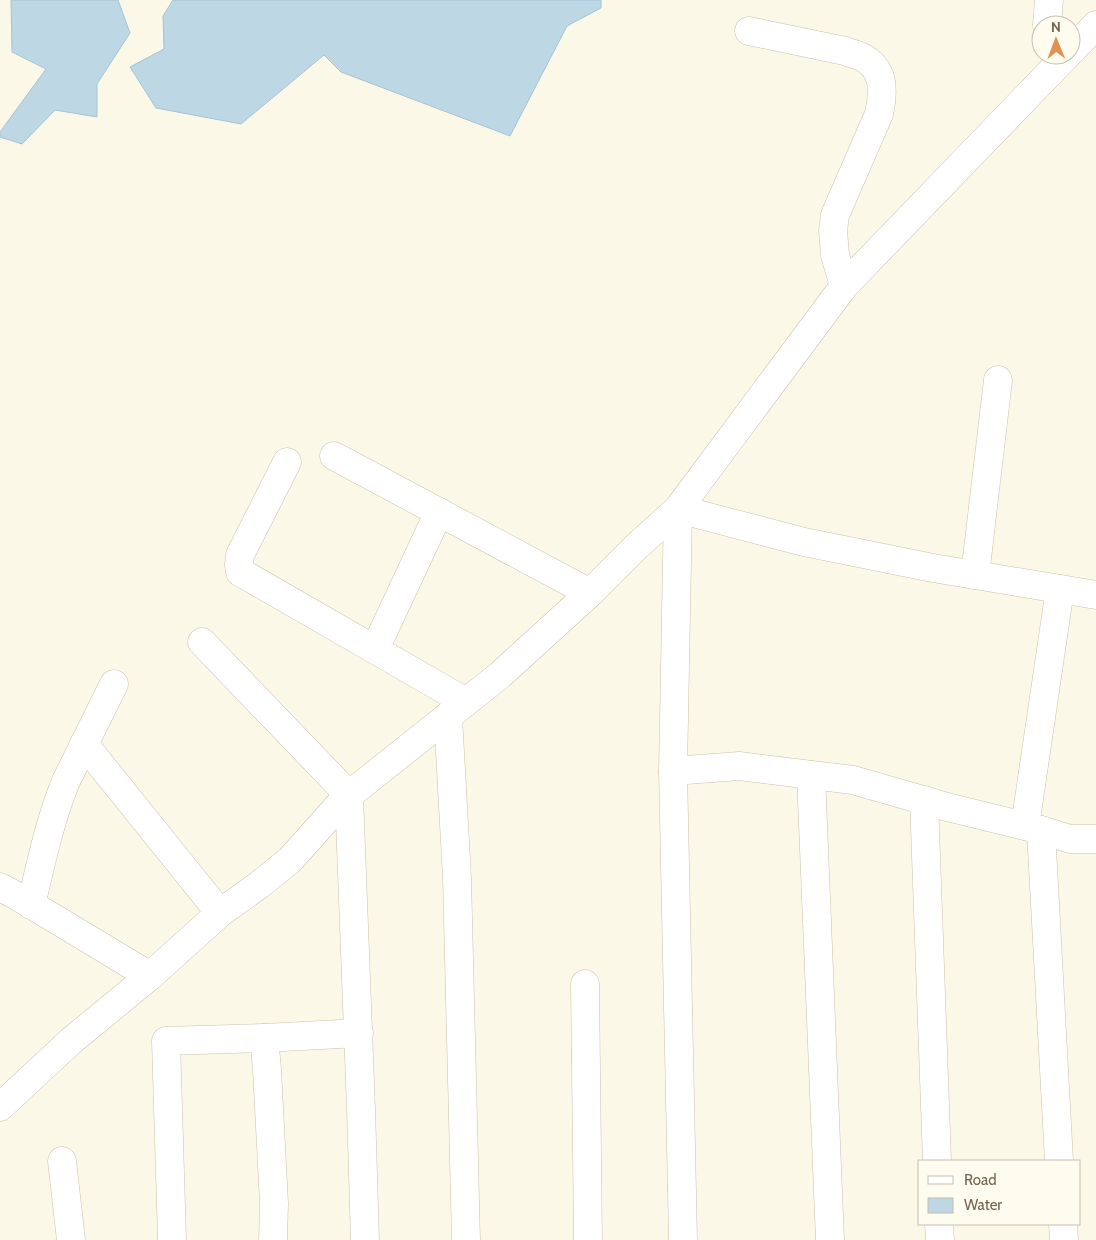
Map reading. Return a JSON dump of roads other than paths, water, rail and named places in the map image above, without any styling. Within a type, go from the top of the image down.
[{"type":"street","points":[[1048,15],[1049,0]]},
{"type":"street","points":[[749,31],[860,56],[872,64],[880,75],[882,98],[879,114],[835,215],[833,231],[835,255],[844,286]]},
{"type":"street","points":[[1081,42],[1094,31]]},
{"type":"street","points":[[1041,82],[1043,65]]},
{"type":"street","points":[[0,1106],[71,1041],[150,976],[220,913],[290,860],[349,795],[500,675],[678,509],[844,286],[1057,65]]},
{"type":"street","points":[[975,575],[998,380]]},
{"type":"street","points":[[334,456],[590,593]]},
{"type":"street","points":[[287,462],[240,555],[238,565],[240,572],[375,649],[457,709]]},
{"type":"street","points":[[678,509],[804,542],[932,568],[1096,595]]},
{"type":"street","points":[[678,509],[674,771],[683,1240]]},
{"type":"street","points":[[375,649],[439,512]]},
{"type":"street","points":[[1059,1160],[1033,828],[1060,589]]},
{"type":"street","points":[[202,642],[349,795],[365,1240]]},
{"type":"street","points":[[31,905],[60,796],[114,684]]},
{"type":"street","points":[[457,709],[457,878],[466,1240]]},
{"type":"street","points":[[84,744],[220,913]]},
{"type":"street","points":[[674,771],[739,766],[853,780],[1070,839],[1096,839]]},
{"type":"street","points":[[811,775],[830,1240]]},
{"type":"street","points":[[924,800],[937,1160]]},
{"type":"street","points":[[0,887],[150,976]]},
{"type":"street","points":[[585,984],[588,1240]]},
{"type":"street","points":[[172,1240],[166,1041],[359,1033]]},
{"type":"street","points":[[264,1038],[274,1204],[273,1240]]},
{"type":"street","points":[[62,1161],[71,1240]]},
{"type":"street","points":[[939,1225],[940,1240]]},
{"type":"street","points":[[1063,1225],[1064,1240]]},
{"type":"water","points":[[11,0],[118,0],[130,33],[97,84],[97,117],[55,110],[22,144],[0,137],[0,132],[46,69],[12,52]]},
{"type":"water","points":[[173,0],[601,0],[601,8],[567,26],[510,136],[341,72],[324,55],[241,124],[156,108],[130,67],[164,49],[163,16]]}]
